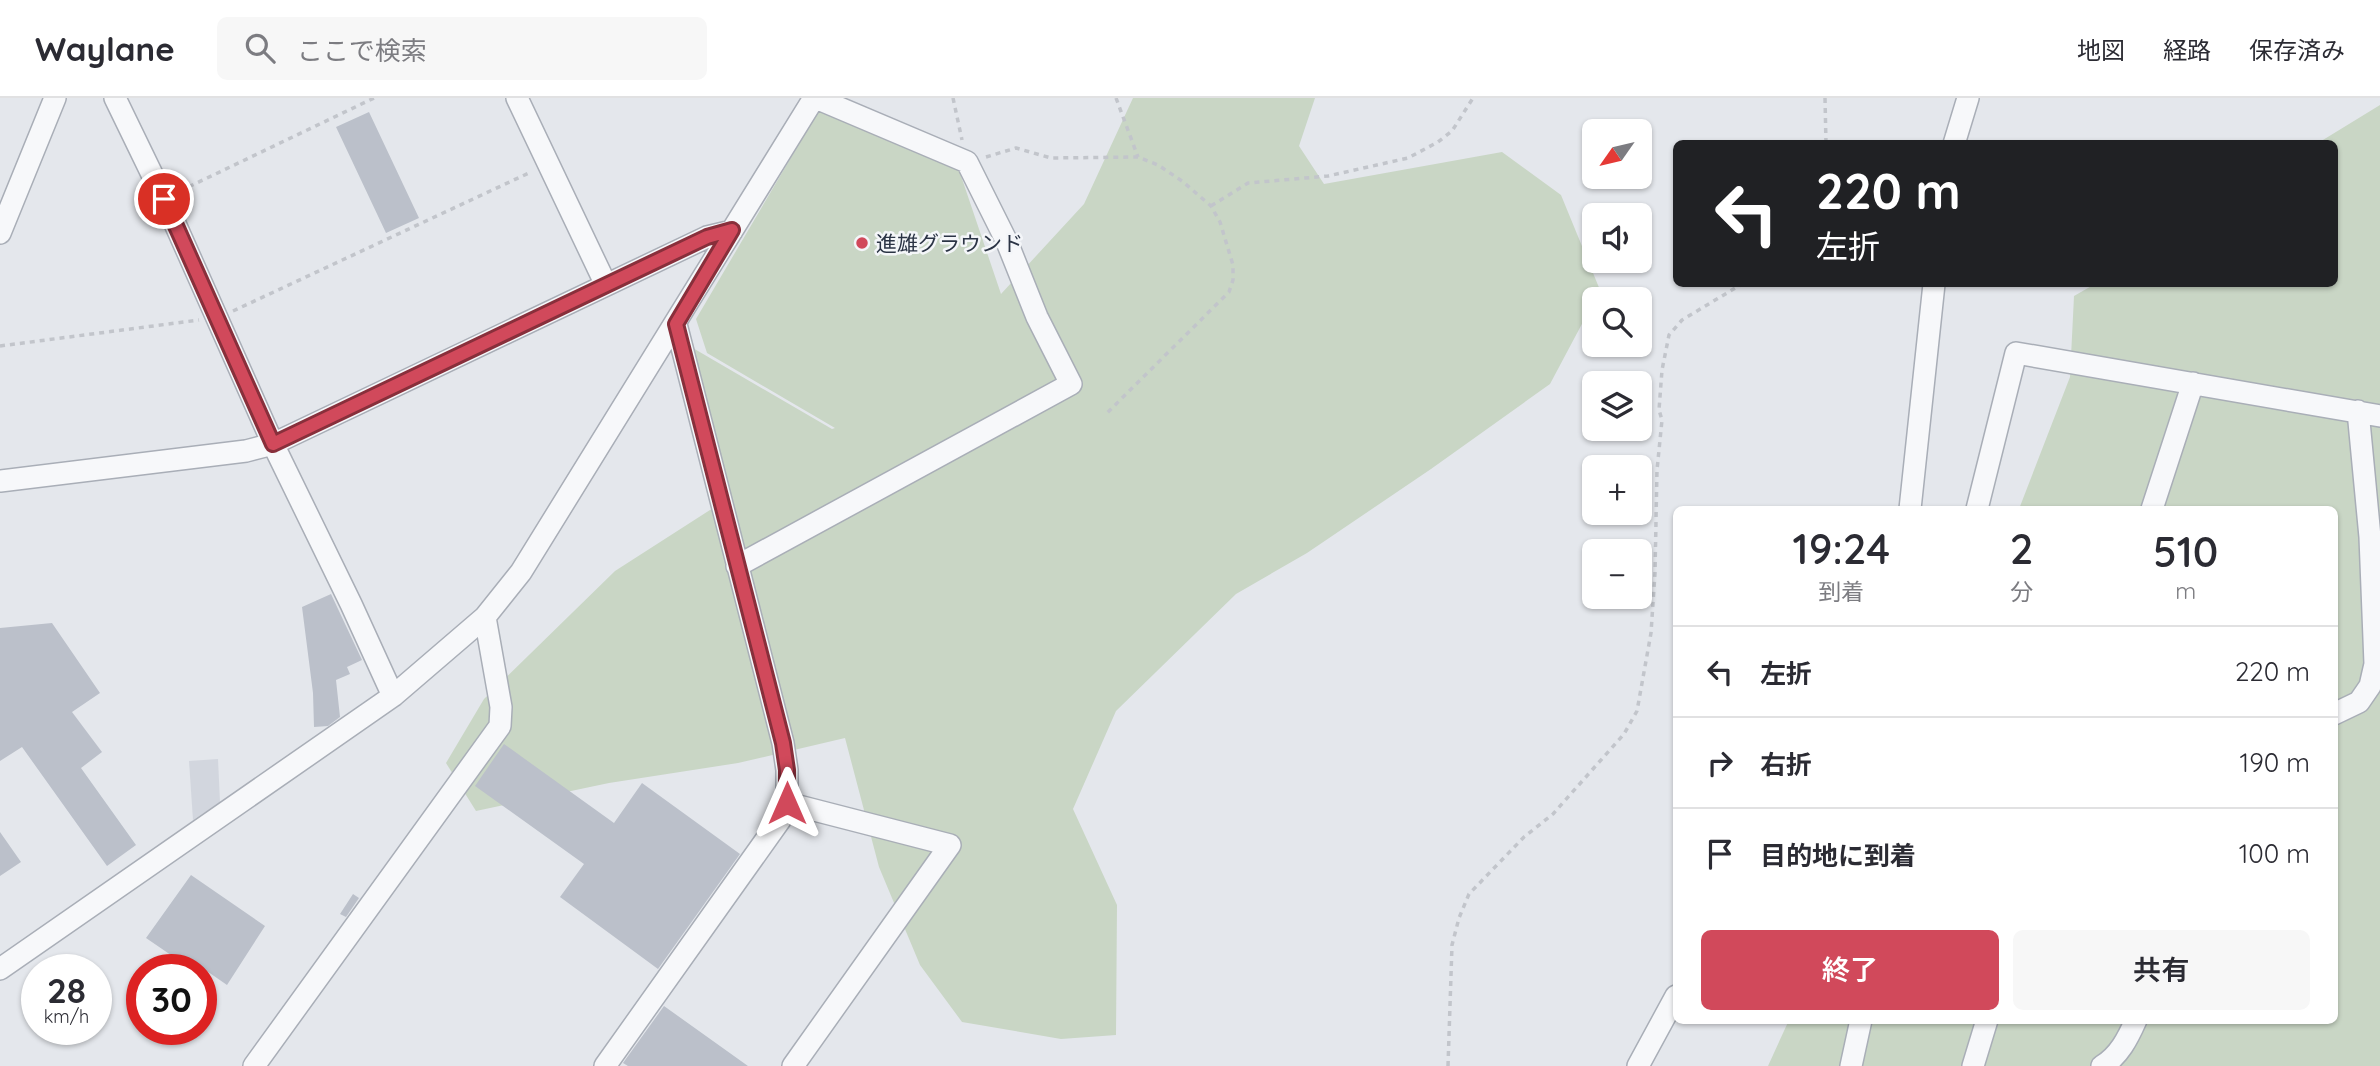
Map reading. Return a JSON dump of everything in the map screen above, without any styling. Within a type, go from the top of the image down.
[{"type":"street","points":[[0,233],[55,98]]},
{"type":"street","points":[[115,98],[164,199],[273,444],[393,696]]},
{"type":"street","points":[[517,98],[606,285]]},
{"type":"street","points":[[0,969],[393,696],[485,617],[521,572],[815,98],[967,162],[1007,242],[1037,317],[1070,384],[737,566]]},
{"type":"street","points":[[1955,140],[1968,98]]},
{"type":"street","points":[[0,481],[246,451],[273,444],[707,237],[732,230]]},
{"type":"street","points":[[1910,506],[1934,287]]},
{"type":"street","points":[[605,1066],[780,820],[787,803],[787,770],[783,743],[676,324]]},
{"type":"street","points":[[1979,506],[2016,353],[2380,416]]},
{"type":"street","points":[[2153,506],[2193,383]]},
{"type":"street","points":[[2338,712],[2359,702],[2370,686],[2375,664],[2370,537],[2358,411]]},
{"type":"street","points":[[254,1066],[500,726],[501,707],[485,617]]},
{"type":"street","points":[[787,803],[950,845],[793,1066]]},
{"type":"street","points":[[1638,1066],[1673,1002]]},
{"type":"street","points":[[1851,1066],[1860,1024]]},
{"type":"street","points":[[1973,1066],[1986,1024]]},
{"type":"street","points":[[2102,1066],[2110,1061],[2127,1040],[2134,1024]]},
{"type":"path","points":[[164,199],[374,98]]},
{"type":"path","points":[[953,98],[967,162],[1016,148],[1051,158],[1138,157],[1158,165],[1182,181],[1211,206],[1220,222],[1233,265],[1233,281],[1229,292],[1105,415]]},
{"type":"path","points":[[1116,98],[1138,157]]},
{"type":"path","points":[[1211,206],[1248,183],[1328,176],[1408,158],[1452,131],[1473,98]]},
{"type":"path","points":[[1825,98],[1826,140]]},
{"type":"path","points":[[0,346],[218,318],[549,164]]},
{"type":"path","points":[[1448,1066],[1452,945],[1469,894],[1524,838],[1553,814],[1624,734],[1637,711],[1651,633],[1657,470],[1662,421],[1659,410],[1662,370],[1669,335],[1682,320],[1737,287]]},
{"type":"shaded area","points":[[218,759],[220,802],[193,820],[189,761]]},
{"type":"green space","points":[[1133,98],[1315,98],[1299,146],[1324,184],[1502,152],[1561,195],[1582,246],[1582,273],[1593,273],[1599,287],[1582,287],[1582,324],[1550,384],[1307,553],[1236,594],[1116,711],[1073,809],[1117,905],[1116,1035],[1061,1039],[962,1022],[920,965],[879,867],[845,738],[738,763],[609,783],[476,811],[446,763],[484,699],[615,571],[724,501],[686,344],[832,429],[835,428],[707,353],[696,319],[819,110],[958,167],[1001,294],[1084,204]]},
{"type":"green space","points":[[2380,105],[2380,1066],[1768,1066],[1787,1024],[2338,1024],[2338,506],[2020,506],[2070,377],[2074,296],[2090,287],[2338,287],[2338,140],[2323,140]]},
{"type":"building","points":[[369,112],[419,218],[386,233],[336,127]]},
{"type":"building","points":[[331,594],[362,660],[347,667],[350,674],[336,680],[340,717],[328,726],[314,727],[313,693],[302,607]]},
{"type":"building","points":[[52,623],[100,693],[72,712],[102,752],[81,768],[136,845],[107,866],[22,747],[0,761],[0,628]]},
{"type":"building","points":[[504,744],[614,823],[642,783],[740,854],[658,969],[560,897],[584,864],[475,786]]},
{"type":"building","points":[[0,832],[21,862],[0,876]]},
{"type":"building","points":[[191,875],[265,926],[227,985],[217,978],[217,954],[169,954],[146,938]]},
{"type":"building","points":[[353,894],[359,898],[346,917],[340,914]]},
{"type":"building","points":[[664,1006],[748,1066],[628,1066],[623,1063]]},
{"type":"place","name":"進雄グラウンド","points":[[862,243]]},
{"type":"route","points":[[164,199],[273,444],[707,237],[732,230],[676,324],[783,743],[787,770],[787,803]]}]
